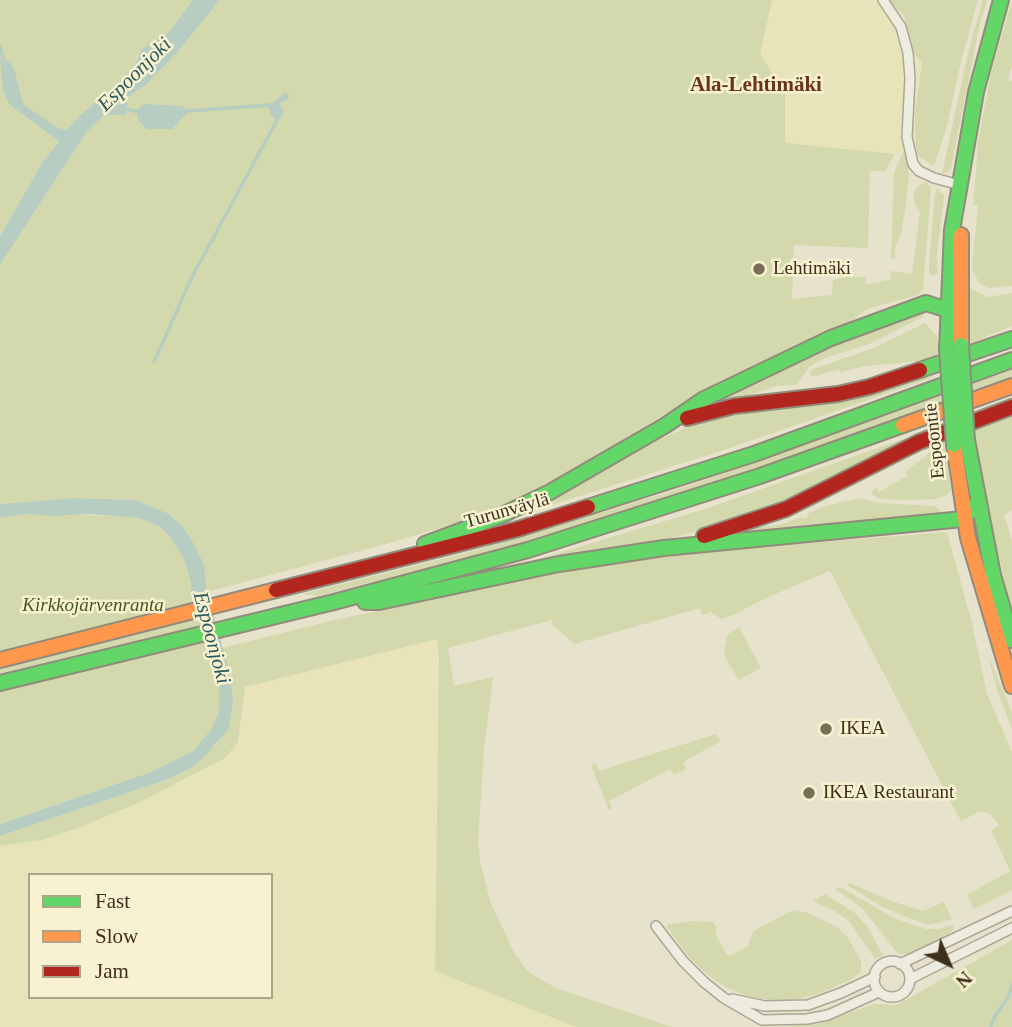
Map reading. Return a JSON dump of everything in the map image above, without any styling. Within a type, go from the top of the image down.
[{"type":"main road","name":"Espoontie","points":[[1001,0],[976,92],[952,230],[948,310],[954,348],[961,443],[963,519],[1012,685]]},
{"type":"main road","name":"Espoontie","points":[[954,348],[960,324],[960,186]]},
{"type":"main road","points":[[390,563],[432,540],[500,516],[550,492],[666,425],[704,399],[841,334],[926,303],[948,310],[960,324]]},
{"type":"main road","points":[[666,425],[734,406],[838,394],[869,387],[1012,339]]},
{"type":"main road","name":"Turunväylä","points":[[0,660],[518,529],[754,454],[1012,360]]},
{"type":"main road","points":[[0,683],[334,602],[528,550],[760,476],[1012,386]]},
{"type":"main road","points":[[664,548],[786,509],[919,442],[1012,407]]},
{"type":"main road","name":"Espoontie","points":[[961,443],[978,502],[993,575],[1012,640]]},
{"type":"main road","points":[[334,602],[379,602],[559,564],[664,548],[963,519],[978,502]]},
{"type":"street","points":[[884,0],[901,27],[908,52],[911,78],[907,137],[914,164],[919,171],[960,186]]},
{"type":"street","points":[[900,964],[1012,911]]},
{"type":"street","points":[[656,926],[682,961],[724,998],[762,1020],[780,1021],[828,1015],[880,992]]},
{"type":"street","points":[[910,979],[1012,928]]},
{"type":"street","points":[[884,964],[900,964],[907,970],[910,979],[907,989],[899,996],[888,997],[875,985],[876,972],[884,964]]},
{"type":"street","points":[[724,998],[765,1006],[808,1005],[875,977]]},
{"type":"shaded area","points":[[772,0],[886,0],[891,9],[901,12],[910,51],[922,62],[915,115],[916,146],[895,154],[784,144],[760,54]]},
{"type":"shaded area","points":[[438,639],[435,971],[576,1027],[0,1027],[0,846],[42,840],[138,803],[224,758],[242,723],[245,687]]},
{"type":"green space","points":[[0,0],[193,0],[168,33],[137,56],[135,64],[124,78],[78,117],[67,130],[43,161],[0,236]]},
{"type":"green space","points":[[220,0],[772,0],[760,54],[785,93],[785,143],[895,154],[885,171],[870,171],[868,248],[794,245],[792,299],[832,295],[833,280],[846,277],[865,277],[867,284],[890,280],[891,271],[912,274],[920,212],[914,202],[914,194],[917,187],[926,182],[931,187],[923,290],[917,295],[867,309],[824,336],[722,380],[563,475],[503,506],[386,544],[207,592],[204,564],[192,540],[181,524],[167,513],[136,500],[74,498],[0,504],[0,265],[86,133],[104,115],[125,115],[128,104],[123,101],[146,85]]},
{"type":"green space","points":[[886,0],[978,0],[948,122],[934,166],[916,155],[915,115],[922,62],[910,51],[904,15],[897,9],[891,9]]},
{"type":"green space","points":[[983,0],[987,0],[951,168],[942,173],[969,49]]},
{"type":"green space","points":[[1012,1],[1012,65],[1008,79],[1012,81],[1012,286],[988,288],[979,283],[972,268],[978,205],[973,205],[978,142],[991,73]]},
{"type":"green space","points":[[903,152],[907,157],[909,173],[906,205],[901,234],[895,247],[895,258],[891,260],[894,172]]},
{"type":"green space","points":[[937,188],[944,196],[937,255],[938,273],[934,276],[929,273],[929,264]]},
{"type":"green space","points":[[969,288],[988,297],[1012,293],[1012,326],[966,345]]},
{"type":"green space","points":[[924,313],[923,317],[869,344],[822,359],[809,367],[797,385],[776,386],[719,402],[719,398],[874,328]]},
{"type":"green space","points":[[925,323],[937,336],[939,348],[931,360],[866,366],[840,372],[839,369],[813,377],[809,374],[813,369],[874,348]]},
{"type":"green space","points":[[1012,370],[1012,380],[968,395],[967,386]]},
{"type":"green space","points":[[933,375],[934,377],[724,450],[533,511],[650,443],[707,419],[888,390]]},
{"type":"green space","points":[[940,396],[941,404],[808,453],[533,541],[318,596],[301,594],[470,552],[673,491]]},
{"type":"green space","points":[[1012,416],[1012,510],[1004,515],[1012,540],[1012,617],[1003,590],[1005,584],[970,430]]},
{"type":"green space","points":[[940,426],[799,495],[714,527],[654,542],[525,563],[705,509]]},
{"type":"green space","points":[[944,441],[951,491],[947,495],[936,499],[912,500],[880,499],[873,495],[871,492],[876,488],[879,492],[907,476],[905,472]]},
{"type":"green space","points":[[859,498],[880,503],[935,506],[943,513],[737,534],[757,527],[780,525],[801,517],[803,519],[822,507]]},
{"type":"green space","name":"Kirkkojärvenranta","points":[[29,514],[138,518],[159,526],[171,538],[185,562],[191,596],[219,686],[219,711],[212,728],[193,751],[151,772],[0,824],[0,518]]},
{"type":"green space","points":[[947,532],[972,623],[987,694],[1012,752],[1012,890],[974,909],[967,895],[1010,871],[991,830],[999,825],[986,812],[979,812],[961,821],[830,571],[721,619],[711,612],[702,615],[700,608],[574,644],[553,625],[552,620],[448,648],[454,686],[493,677],[484,750],[478,841],[490,901],[514,952],[527,971],[556,988],[672,1027],[576,1027],[435,971],[439,659],[437,639],[245,687],[238,742],[225,758],[138,803],[81,827],[42,840],[0,846],[0,836],[107,799],[217,745],[229,670],[222,648],[339,619],[590,567],[712,551]]},
{"type":"green space","points":[[739,627],[761,668],[739,680],[726,659],[724,650],[728,634]]},
{"type":"green space","points":[[988,655],[1012,712],[1012,729],[997,690]]},
{"type":"green space","points":[[716,734],[721,741],[683,762],[686,769],[674,775],[670,769],[609,801],[612,808],[609,810],[591,765],[596,764],[599,771]]},
{"type":"green space","points":[[849,883],[923,911],[944,902],[952,919],[930,925],[911,919],[881,906],[847,885]]},
{"type":"green space","points":[[840,887],[896,919],[926,929],[953,925],[954,929],[947,936],[910,954],[898,954],[862,908],[835,889]]},
{"type":"green space","points":[[825,894],[855,913],[867,926],[883,955],[875,959],[849,921],[813,901]]},
{"type":"green space","points":[[793,910],[809,913],[837,927],[848,938],[861,961],[861,972],[823,992],[800,999],[778,1001],[749,997],[725,987],[708,975],[686,954],[666,925],[693,921],[713,922],[717,928],[715,933],[727,955],[732,955],[748,946],[753,931]]},
{"type":"green space","points":[[1012,940],[1012,1027],[782,1027],[818,1024],[874,1004],[897,1005]]},
{"type":"water","name":"Espoonjoki","points":[[193,0],[220,0],[146,85],[124,100],[128,104],[125,115],[104,115],[86,133],[0,265],[0,236],[43,161],[59,141],[10,105],[3,91],[0,58],[7,60],[14,68],[23,104],[58,128],[67,130],[78,117],[124,78],[135,64],[141,50],[168,33]]},
{"type":"water","points":[[285,93],[290,95],[280,103],[282,111],[277,121],[271,116],[268,106]]},
{"type":"water","points":[[145,104],[182,106],[190,111],[172,129],[148,129],[137,117],[137,109]]},
{"type":"water","name":"Espoonjoki","points":[[74,498],[136,500],[167,513],[181,524],[192,540],[204,564],[207,592],[229,670],[233,701],[229,728],[194,766],[171,778],[0,836],[0,824],[151,772],[193,751],[212,728],[219,711],[219,686],[191,596],[185,562],[171,538],[159,526],[138,518],[90,514],[29,514],[0,518],[0,504]]},
{"type":"waterway","points":[[0,47],[4,61]]},
{"type":"waterway","points":[[187,111],[270,105]]},
{"type":"waterway","name":"Espoonjoki","points":[[122,108],[142,113]]},
{"type":"waterway","points":[[154,362],[192,277],[282,111],[280,109]]},
{"type":"waterway","points":[[991,1026],[1008,998],[1012,985]]},
{"type":"traffic: fast","points":[[947,350],[952,230],[976,92],[1001,0]]},
{"type":"traffic: fast","points":[[425,544],[500,516],[550,492],[666,425],[704,399],[831,338],[926,303],[948,310],[960,324]]},
{"type":"traffic: fast","points":[[920,370],[1012,339]]},
{"type":"traffic: fast","points":[[961,345],[967,440]]},
{"type":"traffic: fast","points":[[947,350],[954,445]]},
{"type":"traffic: fast","points":[[588,507],[754,454],[1012,360]]},
{"type":"traffic: fast","points":[[0,683],[334,602],[528,550],[760,476],[903,425]]},
{"type":"traffic: fast","points":[[967,440],[993,575],[1012,640]]},
{"type":"traffic: fast","points":[[365,602],[379,602],[559,564],[664,548],[963,519],[978,502]]},
{"type":"traffic: slow","points":[[961,235],[961,345]]},
{"type":"traffic: slow","points":[[903,425],[1012,386]]},
{"type":"traffic: slow","points":[[954,445],[968,538],[1012,686]]},
{"type":"traffic: slow","points":[[0,660],[276,590]]},
{"type":"traffic: jam","points":[[687,418],[734,406],[838,394],[920,370]]},
{"type":"traffic: jam","points":[[704,536],[786,509],[919,442],[1012,407]]},
{"type":"traffic: jam","points":[[276,590],[518,529],[588,507]]},
{"type":"place","name":"Lehtimäki","points":[[759,269]]},
{"type":"place","name":"IKEA","points":[[826,729]]},
{"type":"place","name":"IKEA Restaurant","points":[[809,793]]},
{"type":"district","name":"Ala-Lehtimäki","points":[[756,86]]}]
